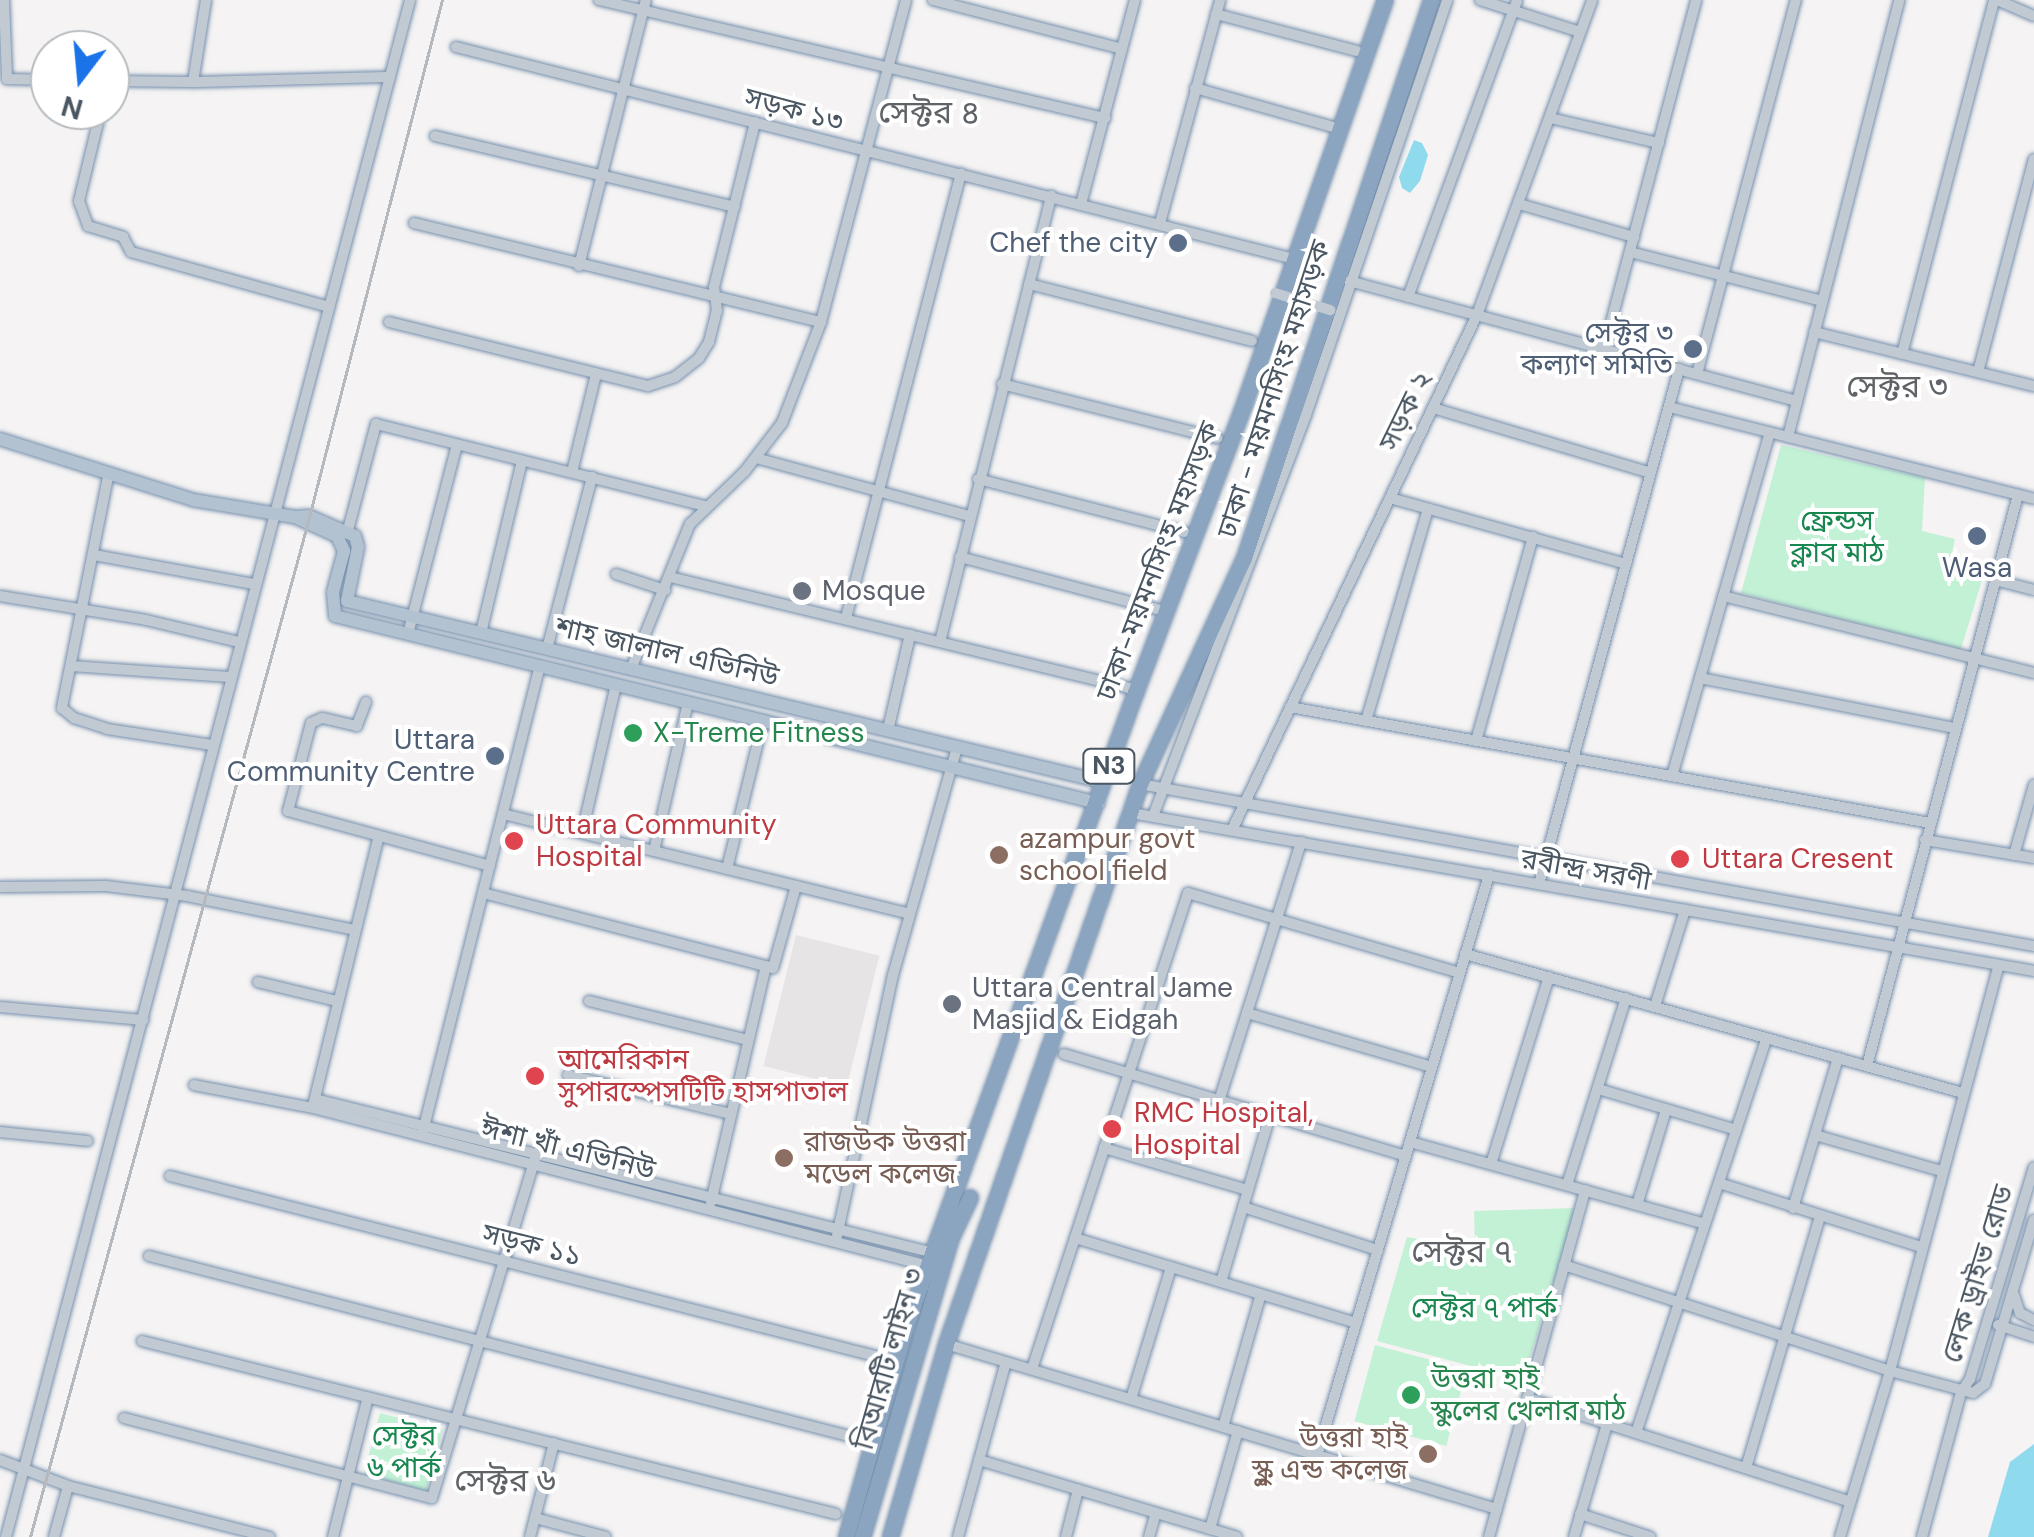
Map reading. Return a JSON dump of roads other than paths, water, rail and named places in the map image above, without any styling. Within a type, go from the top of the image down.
[{"type":"highway","name":"ঢাকা-ময়মনসিংহ মহাসড়ক","points":[[846,1537],[888,1379],[931,1260],[964,1192],[1103,782],[1384,0]]},
{"type":"highway","name":"ঢাকা - ময়মনসিংহ মহাসড়ক","points":[[1140,784],[1244,558],[1432,0]]},
{"type":"highway","name":"N3","points":[[890,1537],[946,1344],[1140,784]]},
{"type":"highway","name":"বিআরটি লাইন ৩","points":[[862,1537],[964,1192]]},
{"type":"main road","points":[[0,440],[108,477],[206,503],[272,512],[301,521],[310,516],[348,530]]},
{"type":"main road","name":"শাহ জালাল এভিনিউ","points":[[301,521],[337,536],[344,545],[331,604],[335,616],[1098,803]]},
{"type":"main road","name":"শাহ জালাল এভিনিউ","points":[[348,530],[358,548],[347,601],[1103,782]]},
{"type":"street","points":[[4,0],[7,79],[30,80]]},
{"type":"street","points":[[194,82],[207,0]]},
{"type":"street","points":[[6,1537],[253,584],[410,0]]},
{"type":"street","points":[[599,0],[645,5],[1105,118]]},
{"type":"street","points":[[631,669],[690,524],[756,458],[782,423],[821,322],[906,0]]},
{"type":"street","points":[[932,0],[1122,49]]},
{"type":"street","points":[[1081,204],[1136,0]]},
{"type":"street","points":[[1160,222],[1220,0]]},
{"type":"street","points":[[1153,816],[1231,621],[1447,0]]},
{"type":"street","points":[[1480,0],[1516,5],[1580,32]]},
{"type":"street","name":"সড়ক ২","points":[[1232,830],[1477,315],[1592,0]]},
{"type":"street","points":[[1604,349],[1696,0]]},
{"type":"street","points":[[1697,374],[1796,0]]},
{"type":"street","points":[[1788,437],[1899,0]]},
{"type":"street","points":[[1902,354],[1996,0],[2034,16]]},
{"type":"street","points":[[579,266],[599,172],[645,5]]},
{"type":"street","points":[[1408,297],[1516,5]]},
{"type":"street","points":[[1216,14],[1357,51]]},
{"type":"street","name":"সড়ক ১৩","points":[[456,48],[1160,222],[1294,259]]},
{"type":"street","points":[[130,82],[390,77]]},
{"type":"street","points":[[1196,88],[1333,127]]},
{"type":"street","points":[[1550,118],[1658,142]]},
{"type":"street","points":[[389,322],[648,386],[675,377],[700,358],[718,311],[714,287],[755,122]]},
{"type":"street","points":[[96,130],[79,201],[84,223],[122,237],[131,252],[329,307]]},
{"type":"street","points":[[435,136],[735,206]]},
{"type":"street","points":[[1978,372],[2034,158]]},
{"type":"street","points":[[846,618],[960,174]]},
{"type":"street","points":[[940,642],[1051,196]]},
{"type":"street","points":[[1519,204],[1634,237]]},
{"type":"street","points":[[414,223],[821,322]]},
{"type":"street","points":[[1630,252],[1822,301]]},
{"type":"street","points":[[1349,281],[1797,401]]},
{"type":"street","points":[[1029,284],[1252,341]]},
{"type":"street","points":[[1275,293],[1330,310]]},
{"type":"street","points":[[1814,332],[2034,386]]},
{"type":"street","points":[[1539,884],[1679,370]]},
{"type":"street","points":[[572,472],[596,374]]},
{"type":"street","points":[[1002,384],[1218,438]]},
{"type":"street","points":[[1669,407],[2027,497]]},
{"type":"street","points":[[1433,408],[1651,473]]},
{"type":"street","points":[[348,530],[376,424],[706,506]]},
{"type":"street","points":[[1672,776],[1770,433]]},
{"type":"street","points":[[408,634],[456,444]]},
{"type":"street","points":[[756,458],[970,516]]},
{"type":"street","points":[[481,633],[522,461]]},
{"type":"street","points":[[108,477],[62,708],[74,718],[106,729],[212,745]]},
{"type":"street","points":[[547,648],[592,477]]},
{"type":"street","points":[[978,479],[1184,532]]},
{"type":"street","points":[[1867,1066],[1902,948],[1903,922],[1995,580],[2034,482]]},
{"type":"street","points":[[1390,498],[1626,564]]},
{"type":"street","points":[[1366,721],[1428,509]]},
{"type":"street","points":[[1476,741],[1533,537]]},
{"type":"street","points":[[94,555],[253,584]]},
{"type":"street","points":[[960,557],[1157,610]]},
{"type":"street","points":[[616,574],[665,590]]},
{"type":"street","points":[[670,577],[910,635],[888,730]]},
{"type":"street","points":[[1995,580],[2034,590]]},
{"type":"street","points":[[0,596],[84,608],[239,642]]},
{"type":"street","points":[[1723,596],[2034,674]]},
{"type":"street","points":[[892,711],[910,635],[1129,688]]},
{"type":"street","points":[[71,666],[230,678]]},
{"type":"street","points":[[423,1131],[540,666]]},
{"type":"street","points":[[1700,678],[1956,728]]},
{"type":"street","points":[[582,833],[616,685]]},
{"type":"street","points":[[366,702],[357,726],[322,718],[311,722],[286,806],[292,814],[378,840],[490,866]]},
{"type":"street","points":[[654,851],[688,702]]},
{"type":"street","points":[[1290,707],[1930,823]]},
{"type":"street","points":[[727,869],[764,721]]},
{"type":"street","points":[[838,1235],[908,914],[957,747]]},
{"type":"street","name":"রবীন্দ্র সরণী","points":[[1140,784],[2034,946]]},
{"type":"street","points":[[2014,855],[2034,784]]},
{"type":"street","name":"রবীন্দ্র সরণী","points":[[1131,812],[2034,971]]},
{"type":"street","points":[[503,814],[908,914]]},
{"type":"street","points":[[194,1085],[314,1103],[378,840]]},
{"type":"street","points":[[1925,840],[2034,858]]},
{"type":"street","points":[[1219,1100],[1301,842]]},
{"type":"street","points":[[1318,1455],[1489,875]]},
{"type":"street","points":[[0,887],[106,886],[355,930]]},
{"type":"street","points":[[483,893],[773,968],[796,886]]},
{"type":"street","points":[[1032,1370],[1188,893],[1460,973]]},
{"type":"street","points":[[1656,1006],[1685,910]]},
{"type":"street","points":[[1466,954],[1963,1092]]},
{"type":"street","points":[[1840,1537],[1890,1371],[1920,1246],[1999,965]]},
{"type":"street","points":[[711,1202],[766,966]]},
{"type":"street","points":[[1491,1164],[1549,977]]},
{"type":"street","points":[[258,982],[337,1002]]},
{"type":"street","points":[[1567,1186],[1626,998]]},
{"type":"street","points":[[589,1001],[748,1040]]},
{"type":"street","points":[[0,1007],[143,1020]]},
{"type":"street","points":[[1246,1013],[1432,1068]]},
{"type":"street","points":[[1636,1433],[1767,1038]]},
{"type":"street","points":[[1064,1054],[1406,1156]]},
{"type":"street","points":[[1794,1208],[1838,1058]]},
{"type":"street","points":[[568,1076],[730,1114]]},
{"type":"street","points":[[1598,1089],[1736,1130]]},
{"type":"street","name":"ঈশা খাঁ এভিনিউ","points":[[314,1103],[931,1260]]},
{"type":"street","points":[[1637,1205],[1666,1110]]},
{"type":"street","points":[[1221,1282],[1270,1116]]},
{"type":"street","points":[[0,1132],[88,1140]]},
{"type":"street","points":[[1816,1134],[1942,1171]]},
{"type":"street","points":[[1410,1142],[1705,1224]]},
{"type":"street","points":[[1104,1148],[1248,1190]]},
{"type":"street","points":[[124,1418],[432,1498],[536,1158]]},
{"type":"street","name":"লেক ড্রাইভ রোড","points":[[1922,1537],[1961,1392],[1970,1379],[1990,1318],[2034,1168]]},
{"type":"street","name":"সড়ক ১১","points":[[170,1176],[884,1358]]},
{"type":"street","points":[[1719,1183],[1920,1246]]},
{"type":"street","points":[[1489,1537],[1585,1190]]},
{"type":"street","points":[[1243,1208],[1378,1250]]},
{"type":"street","points":[[1746,1468],[1820,1216]]},
{"type":"street","name":"লেক ড্রাইভ রোড","points":[[1961,1392],[1974,1394],[1984,1384],[2034,1220]]},
{"type":"street","points":[[1075,1238],[1356,1323]]},
{"type":"street","points":[[149,1256],[857,1438]]},
{"type":"street","points":[[1564,1266],[1961,1392]]},
{"type":"street","points":[[1131,1399],[1171,1267]]},
{"type":"street","points":[[2014,1288],[2020,1313],[2034,1320]]},
{"type":"street","points":[[1222,1427],[1261,1294]]},
{"type":"street","points":[[1990,1318],[2003,1328],[2034,1337]]},
{"type":"street","points":[[142,1341],[836,1514]]},
{"type":"street","points":[[946,1344],[1496,1509]]},
{"type":"street","points":[[958,1537],[1006,1362]]},
{"type":"street","points":[[333,1537],[368,1397]]},
{"type":"street","points":[[1528,1398],[1850,1502]]},
{"type":"street","points":[[1574,1537],[1607,1424]]},
{"type":"street","points":[[1210,1528],[1238,1432]]},
{"type":"street","points":[[530,1537],[554,1442]]},
{"type":"street","points":[[0,1460],[68,1486],[270,1537]]},
{"type":"street","points":[[979,1460],[1237,1537]]},
{"type":"street","points":[[54,1537],[68,1486]]},
{"type":"street","points":[[1066,1537],[1078,1490]]},
{"type":"street","points":[[1149,1537],[1156,1512]]},
{"type":"street","points":[[1580,1514],[1650,1537]]},
{"type":"street","points":[[535,1518],[606,1537]]},
{"type":"water","points":[[1414,140],[1422,143],[1428,155],[1420,181],[1410,193],[1402,188],[1399,177]]},
{"type":"water","points":[[2034,1444],[2034,1537],[1988,1537],[2010,1462]]},
{"type":"railway","points":[[30,1537],[307,525],[442,0]]},
{"type":"place","name":"Chef the city","points":[[1178,243]]},
{"type":"place","name":"সেক্টর ৩ কল্যাণ সমিতি","points":[[1693,349]]},
{"type":"place","name":"Wasa","points":[[1977,536]]},
{"type":"place","name":"Mosque","points":[[802,591]]},
{"type":"place","name":"X-Treme Fitness","points":[[633,733]]},
{"type":"place","name":"Uttara Community Centre","points":[[495,756]]},
{"type":"place","name":"Uttara Community Hospital","points":[[514,841]]},
{"type":"place","name":"azampur govt school field","points":[[999,855]]},
{"type":"place","name":"Uttara Cresent","points":[[1680,859]]},
{"type":"place","name":"Uttara Central Jame Masjid & Eidgah","points":[[952,1004]]},
{"type":"place","name":"আমেরিকান সুপারস্পেসটিটি হাসপাতাল","points":[[535,1076]]},
{"type":"place","name":"RMC Hospital, Hospital","points":[[1112,1129]]},
{"type":"place","name":"রাজউক উত্তরা মডেল কলেজ","points":[[784,1158]]},
{"type":"place","name":"উত্তরা হাই স্কুলের খেলার মাঠ","points":[[1411,1395]]},
{"type":"place","name":"উত্তরা হাই স্কুল এন্ড কলেজ","points":[[1428,1454]]},
{"type":"district","name":"সেক্টর ৪","points":[[929,112]]},
{"type":"district","name":"সেক্টর ৩","points":[[1897,386]]},
{"type":"district","name":"সেক্টর ৭","points":[[1462,1251]]},
{"type":"district","name":"সেক্টর ৬","points":[[505,1480]]},
{"type":"park label","name":"ফ্রেন্ডস ক্লাব মাঠ","points":[[1837,537]]},
{"type":"park label","name":"সেক্টর ৭ পার্ক","points":[[1484,1308]]},
{"type":"park label","name":"সেক্টর ৬ পার্ক","points":[[404,1452]]}]
